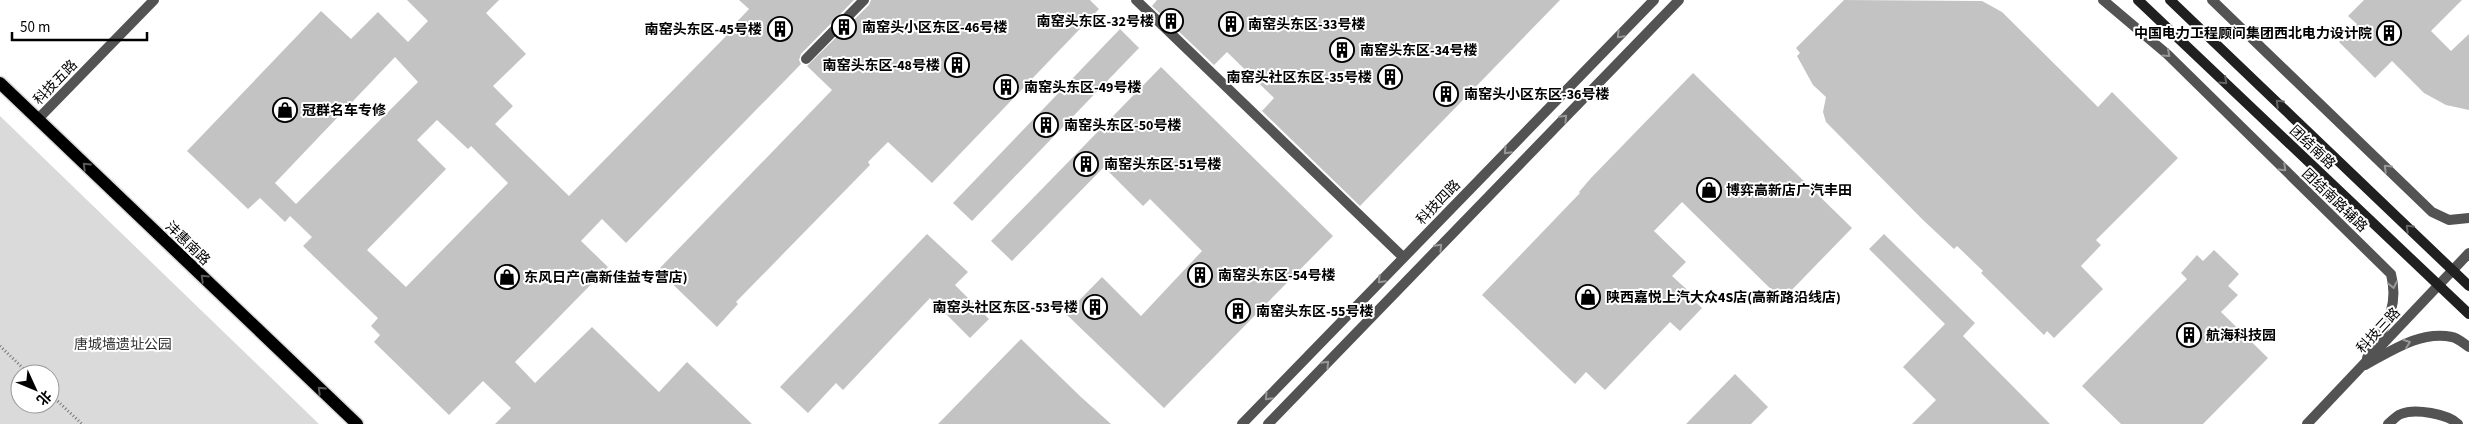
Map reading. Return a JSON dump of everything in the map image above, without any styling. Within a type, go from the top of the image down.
[{"type":"main road","name":"团结南路","points":[[2138,0],[2469,314]]},
{"type":"main road","name":"团结南路","points":[[2170,0],[2469,286]]},
{"type":"main road","name":"沣惠南路","points":[[0,82],[356,424]]},
{"type":"street","name":"科技五路","points":[[38,119],[154,0]]},
{"type":"street","points":[[806,59],[864,0]]},
{"type":"street","points":[[1136,0],[1403,257]]},
{"type":"street","points":[[1268,424],[1678,0]]},
{"type":"street","name":"团结南路辅路","points":[[2103,0],[2167,54],[2391,274],[2395,291],[2394,307],[2364,366]]},
{"type":"street","points":[[2212,0],[2432,212],[2449,220],[2469,218]]},
{"type":"street","name":"科技四路","points":[[1242,424],[1652,1]]},
{"type":"street","name":"科技三路","points":[[2307,424],[2469,253]]},
{"type":"street","points":[[2364,366],[2398,347],[2432,336],[2454,337],[2469,347]]},
{"type":"street","points":[[2388,424],[2401,414],[2431,412],[2454,420],[2458,424]]},
{"type":"path","points":[[0,346],[19,364]]},
{"type":"path","points":[[60,403],[82,424]]},
{"type":"green space","name":"唐城墙遗址公园","points":[[0,116],[319,424],[0,424]]},
{"type":"building","points":[[407,0],[499,0],[486,13],[526,54],[493,86],[513,106],[495,124],[569,196],[733,29],[732,27],[749,9],[739,0],[854,0],[801,54],[799,60],[801,64],[626,243],[602,219],[581,241],[608,267],[515,362],[535,383],[592,327],[659,392],[687,362],[752,424],[495,424],[511,408],[483,381],[449,415],[374,342],[380,335],[371,326],[378,318],[303,246],[312,237],[290,216],[285,222],[260,198],[248,209],[187,151],[321,11],[351,39],[378,12],[408,42],[428,21]],"holes":[[[395,57],[418,82],[296,204],[275,183]],[[437,120],[468,149],[471,146],[508,183],[406,287],[367,250],[446,169],[417,140]]]},
{"type":"building","points":[[871,0],[1090,0],[1099,9],[932,183],[888,142],[868,162],[870,165],[736,302],[738,304],[717,327],[658,270],[832,90],[807,66],[869,5]]},
{"type":"building","points":[[1157,0],[1560,0],[1360,206],[1262,111],[1274,98],[1227,52],[1214,65],[1152,6]]},
{"type":"building","points":[[1844,0],[1982,1],[2002,12],[2098,107],[2112,92],[2178,158],[2096,240],[2101,245],[2081,266],[2103,289],[2054,338],[2047,331],[2044,335],[1981,273],[1983,271],[1957,246],[1954,249],[1922,219],[1826,122],[1823,112],[1826,97],[1813,85],[1797,56],[1800,53],[1796,48]]},
{"type":"building","points":[[2364,0],[2462,0],[2431,31],[2451,51],[2469,34],[2469,110],[2446,105],[2424,93],[2392,61],[2375,78],[2339,42],[2357,24],[2348,16]]},
{"type":"building","name":"南窑头东区-50号楼","points":[[1120,29],[1139,48],[972,221],[953,203]]},
{"type":"building","points":[[1161,67],[1333,236],[1164,408],[1066,314],[1102,277],[1141,316],[1202,251],[1150,199],[1143,206],[1104,167],[1012,261],[991,241]]},
{"type":"building","points":[[1693,73],[1852,228],[1782,300],[1682,202],[1654,231],[1686,262],[1672,276],[1693,295],[1691,298],[1702,308],[1680,331],[1670,322],[1605,390],[1586,372],[1575,384],[1482,295],[1580,193],[1591,178]]},
{"type":"building","points":[[927,234],[968,272],[955,285],[989,319],[970,338],[930,298],[843,390],[836,383],[808,413],[780,387]]},
{"type":"building","points":[[1884,234],[1975,323],[1963,336],[2050,424],[1912,424],[1936,400],[1903,367],[1945,324],[1869,249]]},
{"type":"building","name":"航海科技园","points":[[2214,250],[2239,274],[2228,286],[2238,295],[2221,312],[2268,358],[2203,424],[2121,424],[2082,386],[2187,279],[2181,273],[2197,255],[2203,261]]},
{"type":"building","points":[[1021,339],[1081,397],[1111,424],[938,424]]},
{"type":"building","points":[[1735,374],[1768,407],[1751,424],[1686,424]]},
{"type":"place","name":"南窑头东区-32号楼","points":[[1171,21]]},
{"type":"place","name":"南窑头东区-33号楼","points":[[1231,24]]},
{"type":"place","name":"南窑头小区东区-46号楼","points":[[844,27]]},
{"type":"place","name":"南窑头东区-45号楼","points":[[780,29]]},
{"type":"place","name":"中国电力工程顾问集团西北电力设计院","points":[[2389,33]]},
{"type":"place","name":"南窑头东区-34号楼","points":[[1342,50]]},
{"type":"place","name":"南窑头东区-48号楼","points":[[957,65]]},
{"type":"place","name":"南窑头社区东区-35号楼","points":[[1390,77]]},
{"type":"place","name":"南窑头东区-49号楼","points":[[1006,87]]},
{"type":"place","name":"南窑头小区东区-36号楼","points":[[1446,94]]},
{"type":"place","name":"冠群名车专修","points":[[285,110]]},
{"type":"place","name":"南窑头东区-50号楼","points":[[1046,125]]},
{"type":"place","name":"南窑头东区-51号楼","points":[[1086,164]]},
{"type":"place","name":"博弈高新店广汽丰田","points":[[1709,190]]},
{"type":"place","name":"南窑头东区-54号楼","points":[[1200,275]]},
{"type":"place","name":"东风日产(高新佳益专营店)","points":[[507,277]]},
{"type":"place","name":"陕西嘉悦上汽大众4S店(高新路沿线店)","points":[[1588,297]]},
{"type":"place","name":"南窑头社区东区-53号楼","points":[[1095,307]]},
{"type":"place","name":"南窑头东区-55号楼","points":[[1238,311]]},
{"type":"place","name":"航海科技园","points":[[2189,335]]}]
